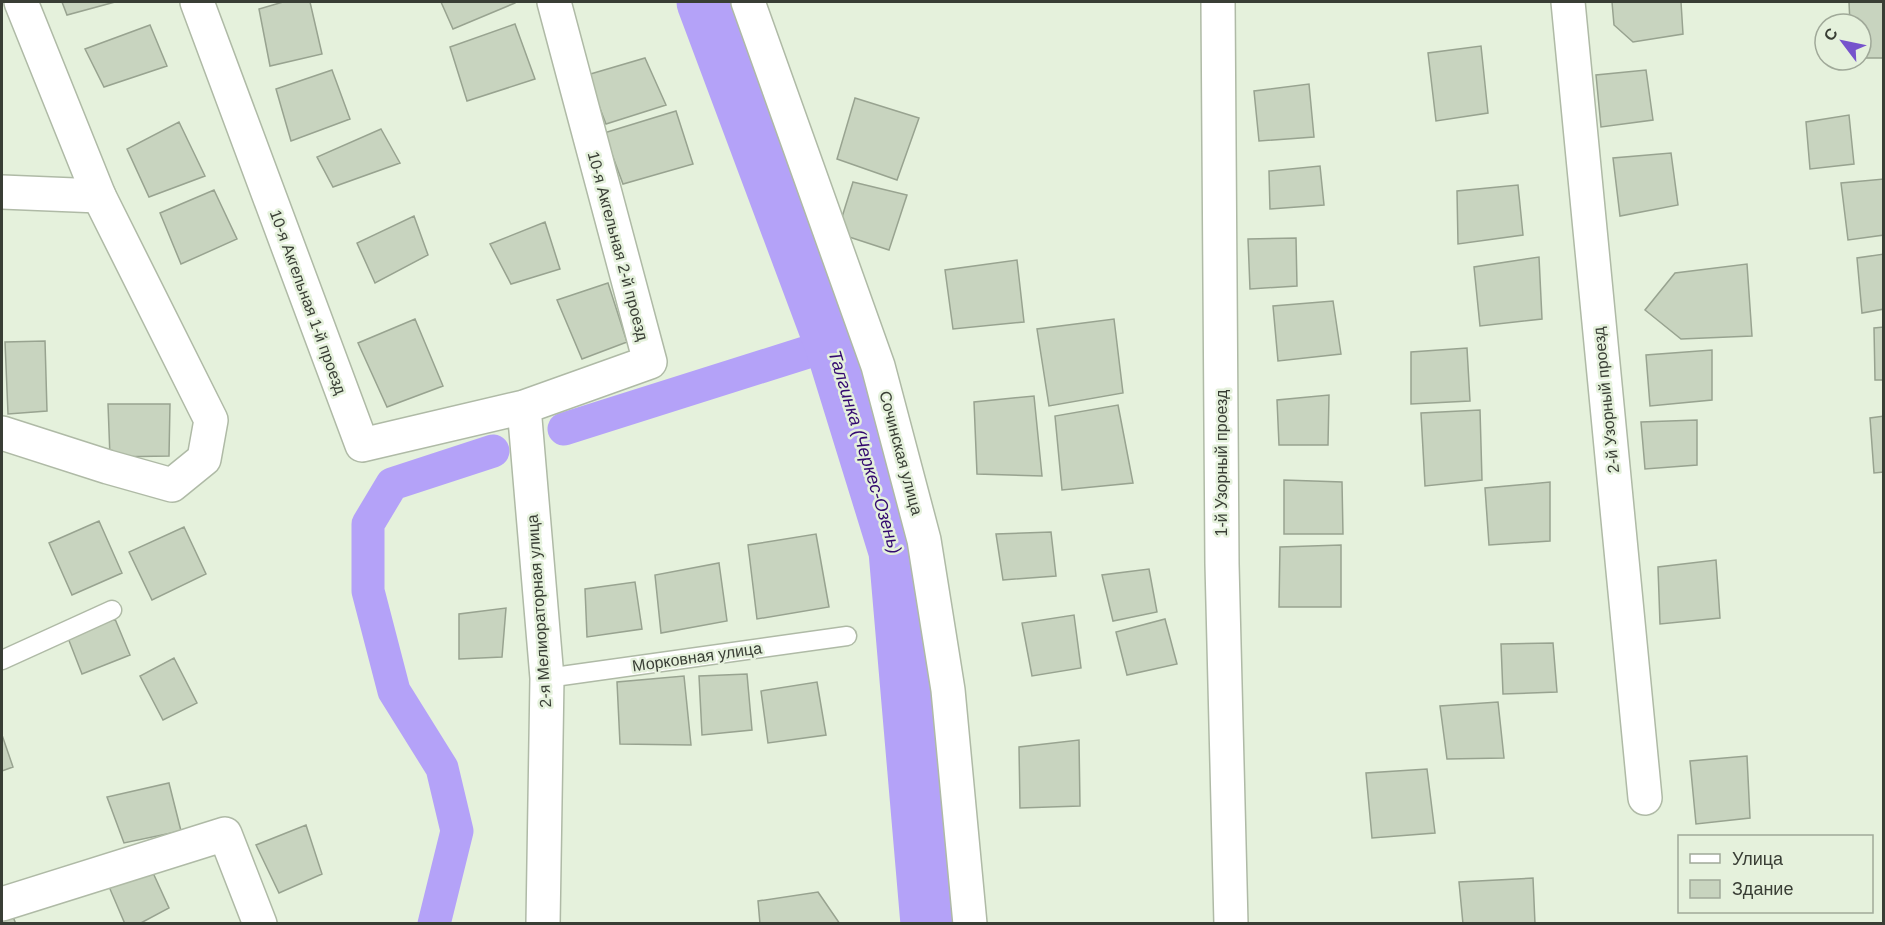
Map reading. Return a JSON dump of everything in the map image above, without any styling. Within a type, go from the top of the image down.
[{"type":"street","points":[[2,433],[108,467],[172,484],[204,459],[211,420],[99,196],[21,2]]},
{"type":"street","name":"10-я Акгельная 1-й проезд","points":[[197,2],[362,445],[524,407]]},
{"type":"street","name":"10-я Акгельная 2-й проезд","points":[[524,407],[650,362],[554,2]]},
{"type":"street","name":"Сочинская улица","points":[[748,2],[878,366],[924,540],[948,690],[970,924]]},
{"type":"street","name":"1-й Узорный проезд","points":[[1218,2],[1222,564],[1231,924]]},
{"type":"street","name":"2-й Узорный проезд","points":[[1568,2],[1645,798]]},
{"type":"street","points":[[2,192],[99,196]]},
{"type":"street","name":"2-я Мелиораторная улица","points":[[524,407],[547,678],[543,924]]},
{"type":"street","points":[[2,904],[225,834],[260,924]]},
{"type":"lane","points":[[2,660],[112,610]]},
{"type":"lane","name":"Морковная улица","points":[[547,678],[847,636]]},
{"type":"building","points":[[62,2],[115,2],[67,15]]},
{"type":"building","points":[[283,2],[310,2],[322,54],[270,66],[259,9]]},
{"type":"building","points":[[441,2],[515,2],[515,3],[453,29]]},
{"type":"building","points":[[1612,2],[1681,2],[1683,34],[1633,42],[1614,25]]},
{"type":"building","points":[[1849,2],[1884,2],[1884,58],[1873,58],[1873,12],[1849,12]]},
{"type":"building","points":[[515,24],[535,79],[467,101],[450,47]]},
{"type":"building","points":[[150,25],[167,66],[104,87],[85,49]]},
{"type":"building","points":[[1481,46],[1488,113],[1436,121],[1428,53]]},
{"type":"building","points":[[645,58],[666,105],[606,124],[587,75]]},
{"type":"building","points":[[332,70],[350,119],[291,141],[276,89]]},
{"type":"building","points":[[1646,70],[1653,120],[1601,127],[1596,75]]},
{"type":"building","points":[[1309,84],[1314,137],[1259,141],[1254,91]]},
{"type":"building","points":[[855,98],[919,118],[897,180],[837,159]]},
{"type":"building","points":[[676,111],[693,164],[623,184],[604,133]]},
{"type":"building","points":[[1849,115],[1854,164],[1810,169],[1806,122]]},
{"type":"building","points":[[179,122],[205,176],[149,197],[127,149]]},
{"type":"building","points":[[381,129],[400,163],[333,187],[317,157]]},
{"type":"building","points":[[1671,153],[1678,205],[1620,216],[1613,158]]},
{"type":"building","points":[[1320,166],[1324,205],[1270,209],[1269,171]]},
{"type":"building","points":[[1884,179],[1884,235],[1848,240],[1841,183]]},
{"type":"building","points":[[853,182],[907,195],[889,250],[837,233]]},
{"type":"building","points":[[1518,185],[1523,235],[1458,244],[1457,191]]},
{"type":"building","points":[[214,190],[237,239],[181,264],[160,213]]},
{"type":"building","points":[[414,216],[428,255],[375,283],[357,243]]},
{"type":"building","points":[[545,222],[560,269],[511,284],[490,244]]},
{"type":"building","points":[[1296,238],[1297,286],[1250,289],[1248,239]]},
{"type":"building","points":[[1884,254],[1884,309],[1862,313],[1857,258]]},
{"type":"building","points":[[1539,257],[1542,319],[1480,326],[1474,267]]},
{"type":"building","points":[[1017,260],[1024,322],[953,329],[945,270]]},
{"type":"building","points":[[1747,264],[1752,336],[1681,339],[1645,310],[1675,273]]},
{"type":"building","points":[[608,283],[627,342],[582,359],[557,300]]},
{"type":"building","points":[[1333,301],[1341,354],[1278,361],[1273,306]]},
{"type":"building","points":[[415,319],[443,386],[387,407],[358,343]]},
{"type":"building","points":[[1114,319],[1123,393],[1049,406],[1037,329]]},
{"type":"building","points":[[1884,327],[1884,380],[1875,380],[1874,328]]},
{"type":"building","points":[[45,341],[47,411],[8,414],[5,342]]},
{"type":"building","points":[[1467,348],[1470,401],[1411,404],[1411,352]]},
{"type":"building","points":[[1712,350],[1712,400],[1650,406],[1646,355]]},
{"type":"building","points":[[1329,395],[1328,445],[1279,445],[1277,400]]},
{"type":"building","points":[[1034,396],[1042,476],[977,474],[974,402]]},
{"type":"building","points":[[108,404],[170,404],[169,456],[110,457]]},
{"type":"building","points":[[1118,405],[1133,483],[1062,490],[1055,416]]},
{"type":"building","points":[[1480,410],[1482,480],[1425,486],[1421,413]]},
{"type":"building","points":[[1884,416],[1884,472],[1874,473],[1870,418]]},
{"type":"building","points":[[1697,420],[1697,465],[1645,469],[1641,422]]},
{"type":"building","points":[[1284,480],[1342,482],[1343,534],[1284,534]]},
{"type":"building","points":[[1550,482],[1550,541],[1489,545],[1485,488]]},
{"type":"building","points":[[99,521],[122,573],[72,595],[49,543]]},
{"type":"building","points":[[184,527],[206,574],[152,600],[129,552]]},
{"type":"building","points":[[1051,532],[1056,576],[1003,580],[996,534]]},
{"type":"building","points":[[816,534],[829,607],[757,619],[748,545]]},
{"type":"building","points":[[1341,545],[1341,607],[1279,607],[1280,547]]},
{"type":"building","points":[[1716,560],[1720,618],[1660,624],[1658,567]]},
{"type":"building","points":[[719,563],[727,621],[661,633],[655,575]]},
{"type":"building","points":[[1149,569],[1157,612],[1113,621],[1102,575]]},
{"type":"building","points":[[635,582],[642,629],[587,637],[585,589]]},
{"type":"building","points":[[506,608],[502,657],[459,659],[459,614]]},
{"type":"building","points":[[1074,615],[1081,668],[1032,676],[1022,623]]},
{"type":"building","points":[[115,619],[130,655],[82,674],[68,638]]},
{"type":"building","points":[[1165,619],[1177,664],[1127,675],[1116,632]]},
{"type":"building","points":[[1553,643],[1557,692],[1503,694],[1501,644]]},
{"type":"building","points":[[174,658],[197,703],[163,720],[140,676]]},
{"type":"building","points":[[747,674],[752,730],[702,735],[699,676]]},
{"type":"building","points":[[684,676],[691,745],[620,744],[617,682]]},
{"type":"building","points":[[817,682],[826,735],[768,743],[761,691]]},
{"type":"building","points":[[1498,702],[1504,758],[1447,759],[1440,706]]},
{"type":"building","points":[[2,735],[13,767],[2,771]]},
{"type":"building","points":[[1079,740],[1080,806],[1020,808],[1019,747]]},
{"type":"building","points":[[1747,756],[1750,818],[1696,824],[1690,761]]},
{"type":"building","points":[[1427,769],[1435,833],[1372,838],[1366,773]]},
{"type":"building","points":[[169,783],[181,831],[124,843],[107,797]]},
{"type":"building","points":[[306,825],[322,874],[279,893],[256,845]]},
{"type":"building","points":[[149,864],[169,908],[139,924],[125,924],[107,882]]},
{"type":"building","points":[[1533,878],[1535,924],[1463,924],[1459,882]]},
{"type":"building","points":[[818,892],[840,924],[760,924],[758,901]]},
{"type":"building","points":[[10,910],[16,924],[2,924],[2,914]]},
{"type":"waterway","name":"Талгинка (Черкес-Озень)","points":[[705,2],[833,344],[897,551],[929,924]]},
{"type":"waterway","points":[[564,429],[833,344]]},
{"type":"waterway","points":[[434,924],[457,831],[442,768],[394,691],[368,591],[368,524],[392,484],[493,451]]}]
